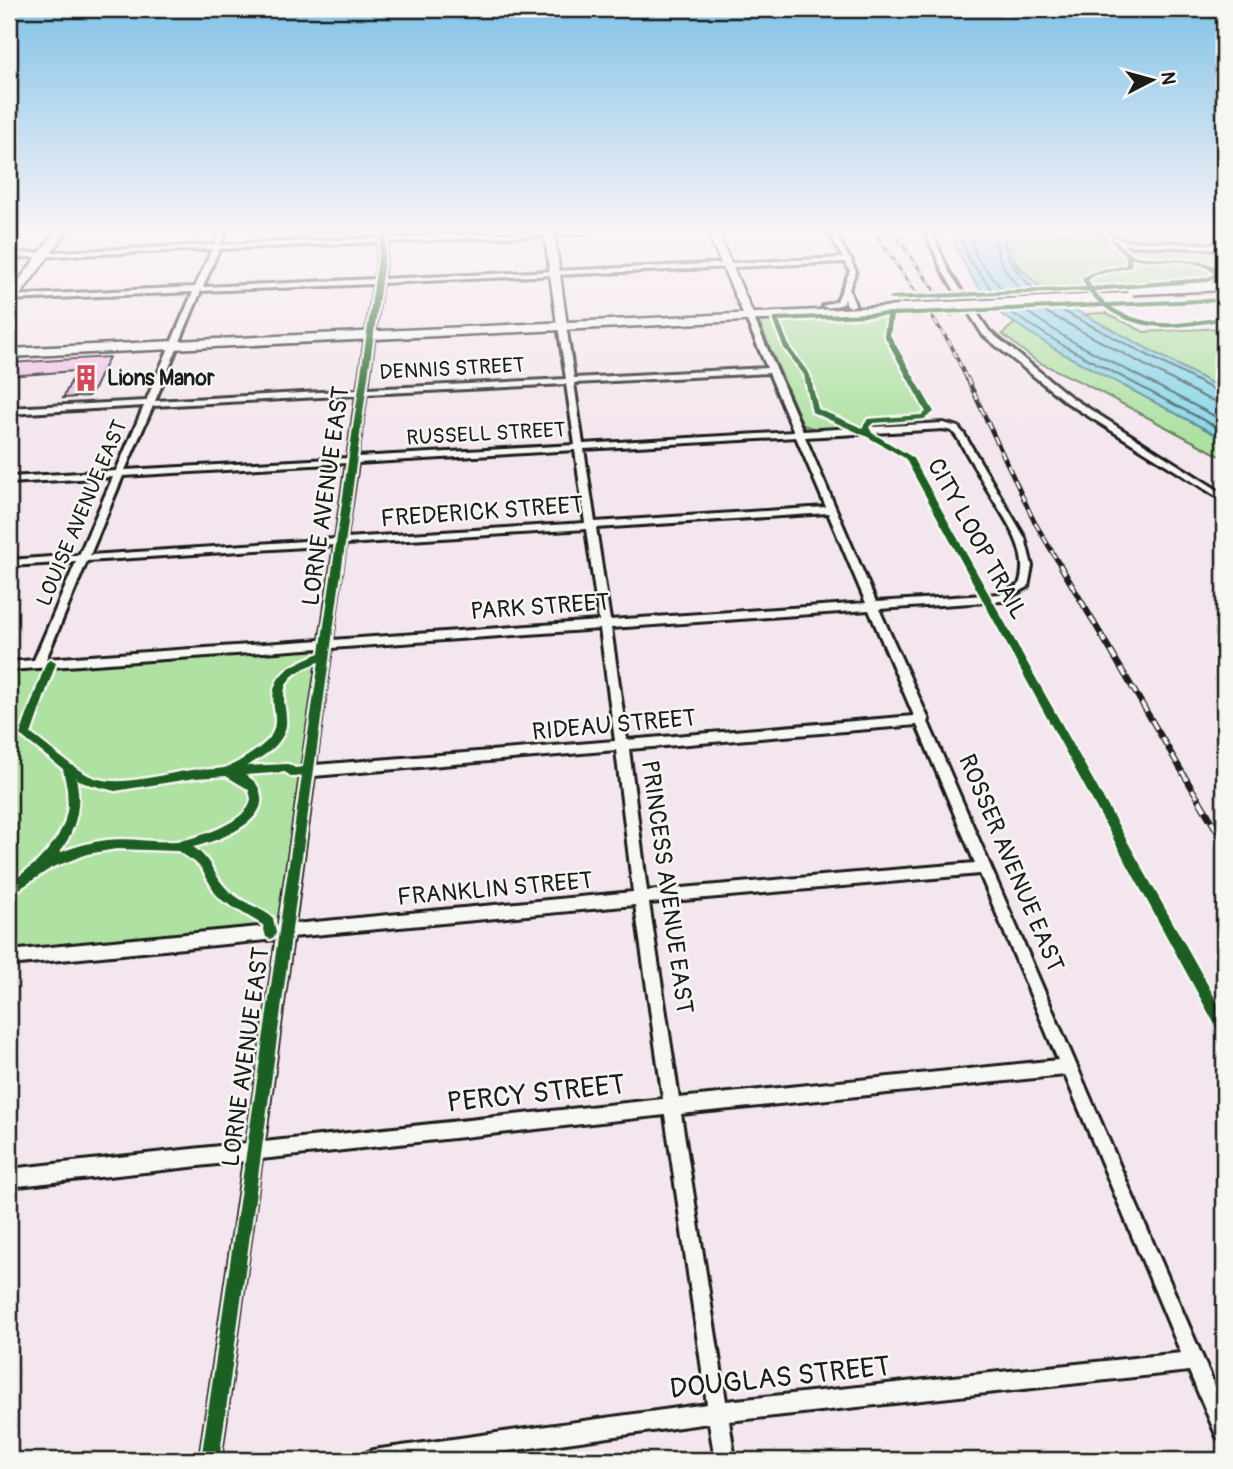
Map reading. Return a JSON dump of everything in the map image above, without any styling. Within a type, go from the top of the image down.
[{"type":"main road","points":[[9,353],[370,331],[748,313],[827,306],[842,300]]},
{"type":"main road","points":[[788,314],[844,309],[847,300]]},
{"type":"main road","points":[[858,300],[898,306]]},
{"type":"main road","points":[[748,313],[788,314],[1030,300]]},
{"type":"main road","points":[[9,346],[175,342]]},
{"type":"street","points":[[175,342],[193,300]]},
{"type":"street","name":"LORNE AVENUE EAST","points":[[210,1460],[375,300]]},
{"type":"street","points":[[559,300],[562,322]]},
{"type":"street","points":[[742,300],[748,313]]},
{"type":"street","points":[[964,300],[986,333],[1069,400],[1224,498]]},
{"type":"street","name":"ROSSER AVENUE EAST","points":[[748,313],[1224,1430]]},
{"type":"street","name":"PRINCESS AVENUE EAST","points":[[562,322],[641,899],[725,1460]]},
{"type":"street","name":"LOUISE AVENUE EAST","points":[[38,664],[175,342]]},
{"type":"street","name":"DENNIS STREET","points":[[9,411],[772,370]]},
{"type":"street","name":"RUSSELL STREET","points":[[9,480],[937,426],[955,429],[961,436],[1021,539]]},
{"type":"street","name":"FREDERICK STREET","points":[[9,564],[832,510]]},
{"type":"street","name":"PARK STREET","points":[[9,666],[986,598],[1012,594],[1023,587],[1027,577],[1026,555],[1021,539]]},
{"type":"street","name":"RIDEAU STREET","points":[[309,771],[923,720]]},
{"type":"street","name":"FRANKLIN STREET","points":[[9,958],[986,868]]},
{"type":"street","name":"PERCY STREET","points":[[9,1178],[792,1093],[1068,1067]]},
{"type":"street","name":"DOUGLAS STREET","points":[[373,1460],[718,1412],[1194,1361]]},
{"type":"green space","points":[[1106,313],[1144,332],[1224,328],[1224,390],[1083,314]]},
{"type":"green space","points":[[854,316],[888,318],[885,334],[917,388],[925,415],[869,420],[862,427],[816,429],[803,425],[758,320]]},
{"type":"green space","points":[[1015,323],[1060,352],[1224,439],[1224,458],[1036,361],[1002,334]]},
{"type":"green space","points":[[327,644],[285,932],[9,958],[9,666]]},
{"type":"water","points":[[989,300],[1056,300],[1224,390],[1224,439],[1060,352],[1002,315]]},
{"type":"building","name":"Lions Manor","points":[[109,357],[88,396],[63,398],[76,371],[9,376],[9,363]]},
{"type":"railway","points":[[920,300],[951,345],[967,380]]},
{"type":"railway","points":[[941,300],[952,315]]},
{"type":"railway","points":[[967,378],[1034,521],[1061,567]]},
{"type":"railway","points":[[1060,565],[1200,802]]},
{"type":"railway","points":[[1199,800],[1224,842]]},
{"type":"cycle path","points":[[210,1460],[375,300]]},
{"type":"cycle path","points":[[1098,300],[1124,316],[1152,324],[1186,324],[1224,319]]},
{"type":"cycle path","points":[[869,434],[815,410],[807,375],[787,348],[775,319],[1224,300]]},
{"type":"cycle path","name":"CITY LOOP TRAIL","points":[[890,315],[887,335],[930,412],[924,417],[871,421],[865,427],[869,434],[908,457],[1224,1027]]},
{"type":"cycle path","points":[[230,770],[250,759],[274,740],[280,727],[278,694],[284,678],[298,667],[325,655]]},
{"type":"cycle path","points":[[9,891],[52,853],[70,824],[73,788],[68,767],[25,735],[51,663]]},
{"type":"cycle path","points":[[68,767],[88,780],[115,787],[195,774],[288,768],[292,773],[309,771]]},
{"type":"cycle path","points":[[31,873],[62,857],[87,849],[116,844],[177,846],[200,841],[230,828],[252,811],[257,800],[251,786],[227,772]]},
{"type":"cycle path","points":[[179,846],[205,864],[215,883],[227,897],[269,922],[270,933]]},
{"type":"place","name":"Lions Manor","points":[[86,378]]}]
